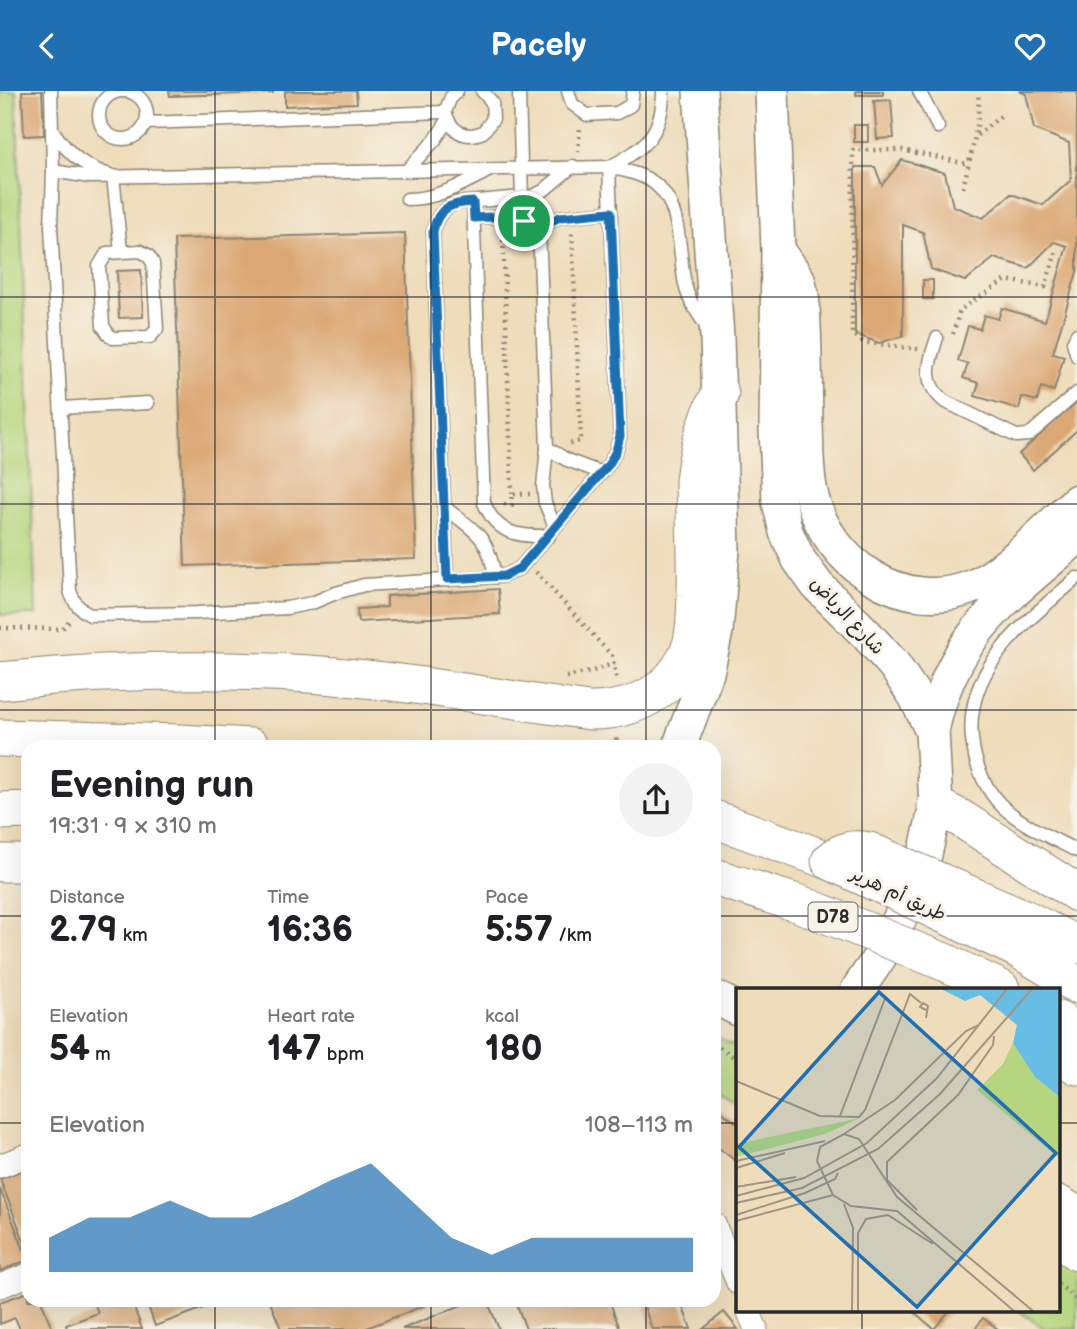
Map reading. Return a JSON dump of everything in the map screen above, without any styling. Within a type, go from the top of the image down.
[{"type":"main road","points":[[682,740],[707,673],[716,632],[723,550],[720,394],[700,91]]},
{"type":"main road","name":"شارع الرياض","points":[[772,91],[778,250],[776,429],[779,502],[786,532],[817,585],[894,665],[915,696],[932,731],[936,806],[923,863],[913,893],[879,958],[859,988]]},
{"type":"main road","points":[[778,250],[793,271],[802,295],[807,455],[811,493],[821,523],[838,549],[860,570],[887,586],[917,593],[949,593],[974,586],[995,574],[1077,501]]},
{"type":"main road","points":[[0,681],[121,671],[310,674],[589,711],[620,710],[643,702],[663,688],[680,669],[691,647],[695,622],[696,459],[709,415],[720,394]]},
{"type":"main road","points":[[932,731],[947,680],[974,633],[992,612],[1077,537]]},
{"type":"main road","points":[[0,738],[72,740]]},
{"type":"main road","points":[[936,806],[960,818],[1077,893]]},
{"type":"main road","points":[[0,811],[21,810]]},
{"type":"main road","name":"طريق أم هرير","points":[[721,822],[830,861],[842,851],[869,851],[1021,933]]},
{"type":"main road","points":[[0,863],[21,863]]},
{"type":"main road","name":"D78","points":[[721,879],[800,904],[976,979]]},
{"type":"main road","points":[[1021,933],[1077,945]]},
{"type":"main road","points":[[1021,933],[1077,985]]},
{"type":"main road","points":[[1060,1021],[1077,1032]]},
{"type":"main road","points":[[1060,1054],[1077,1066]]},
{"type":"main road","points":[[1060,1205],[1077,1215]]},
{"type":"main road","points":[[1060,1240],[1077,1252]]},
{"type":"street","points":[[0,1166],[21,1158]]},
{"type":"street","points":[[721,1242],[736,1280]]},
{"type":"street","points":[[0,1286],[21,1278]]},
{"type":"street","points":[[748,1311],[756,1329]]},
{"type":"lane","points":[[51,91],[51,226],[70,591],[80,610],[90,615],[288,608],[312,603],[363,585],[495,577],[512,573],[526,561],[602,473],[616,451],[620,428],[609,167]]},
{"type":"lane","points":[[127,91],[142,99],[146,107],[146,124],[135,136],[128,139],[111,136],[101,124],[101,107],[111,94],[127,91]]},
{"type":"lane","points":[[407,170],[435,140],[447,116],[451,97],[457,91]]},
{"type":"lane","points":[[447,116],[459,133],[475,135],[483,132],[493,119],[494,110],[492,102],[482,91]]},
{"type":"lane","points":[[519,91],[522,199]]},
{"type":"lane","points":[[568,91],[572,104],[587,115],[623,112],[631,105],[633,91]]},
{"type":"lane","points":[[609,167],[639,149],[655,133],[661,120],[663,91]]},
{"type":"lane","points":[[919,91],[938,127]]},
{"type":"lane","points":[[146,124],[447,116]]},
{"type":"lane","points":[[52,130],[75,159],[94,171],[113,176]]},
{"type":"lane","points":[[447,579],[433,232],[440,213],[447,207],[456,203],[522,199],[543,191],[573,166]]},
{"type":"lane","points":[[53,171],[81,176],[113,176],[609,167],[640,175],[655,184],[667,197],[673,213],[685,287],[698,314],[717,337]]},
{"type":"lane","points":[[407,199],[422,199],[444,193],[493,168]]},
{"type":"lane","points":[[113,176],[121,251]]},
{"type":"lane","points":[[473,202],[484,503],[496,524],[507,531],[519,535],[552,532]]},
{"type":"lane","points":[[474,218],[507,216],[539,227],[560,217],[611,212]]},
{"type":"lane","points":[[539,227],[547,448],[543,494],[552,532]]},
{"type":"lane","points":[[121,251],[144,252],[153,263],[158,326],[156,333],[150,337],[113,338],[103,326],[100,262],[107,253],[121,251]]},
{"type":"lane","points":[[1077,334],[1073,342],[1077,356]]},
{"type":"lane","points":[[937,338],[927,368],[928,378],[936,394],[944,401],[1016,436],[1030,435],[1077,393]]},
{"type":"lane","points":[[61,408],[148,403]]},
{"type":"lane","points":[[547,448],[567,460],[602,473]]},
{"type":"lane","points":[[444,507],[484,541],[489,549],[495,577]]},
{"type":"lane","points":[[1077,578],[1014,632],[1001,648],[980,685],[973,706],[970,733],[975,759],[985,784],[1002,806],[1023,823],[1077,851]]},
{"type":"path","points":[[963,188],[980,113],[978,92]]},
{"type":"path","points":[[976,136],[1002,115]]},
{"type":"path","points":[[968,164],[902,150],[853,150],[852,333],[863,342],[948,354],[960,310],[1006,279],[1045,287],[1057,249]]},
{"type":"path","points":[[503,233],[512,494]]},
{"type":"path","points":[[526,561],[612,656],[620,710],[616,740]]},
{"type":"path","points":[[0,628],[62,629],[80,610]]},
{"type":"path","points":[[721,1047],[736,1059]]},
{"type":"path","points":[[1060,1286],[1077,1299]]},
{"type":"green space","points":[[0,91],[16,91],[36,615],[0,615]]},
{"type":"green space","points":[[721,1039],[736,1047],[736,1105],[721,1094]]},
{"type":"green space","points":[[1060,1256],[1077,1270],[1077,1329],[1045,1329],[1019,1311],[1060,1311]]},
{"type":"building","points":[[22,91],[42,91],[44,135],[24,136]]},
{"type":"building","points":[[169,91],[273,91],[273,93],[170,96]]},
{"type":"building","points":[[285,91],[356,91],[357,103],[285,106]]},
{"type":"building","points":[[856,91],[883,91],[883,95],[856,95]]},
{"type":"building","points":[[1019,91],[1077,91],[1077,272],[1053,353],[1064,356],[1054,391],[1041,387],[1037,401],[1022,397],[1019,409],[975,396],[979,383],[963,378],[968,364],[958,361],[968,326],[980,329],[984,315],[998,319],[1002,308],[1045,321],[1067,246],[1054,242],[1028,268],[994,258],[965,281],[931,269],[923,232],[903,225],[903,336],[879,343],[855,334],[855,167],[875,167],[882,185],[902,160],[945,173],[953,206],[983,218],[1011,194],[1043,205],[1071,180],[1069,143],[1034,129],[1026,94]]},
{"type":"building","points":[[891,100],[894,138],[877,139],[874,101]]},
{"type":"building","points":[[854,125],[868,125],[868,142],[854,142]]},
{"type":"building","points":[[405,233],[416,559],[185,566],[174,239]]},
{"type":"building","points":[[141,270],[143,317],[119,318],[117,271]]},
{"type":"building","points":[[923,280],[933,280],[933,299],[923,299]]},
{"type":"building","points":[[1077,401],[1077,430],[1033,470],[1019,454]]},
{"type":"building","points":[[498,589],[500,614],[358,622],[357,609],[387,607],[387,596]]},
{"type":"building","points":[[721,1111],[736,1122],[736,1161],[721,1150]]},
{"type":"building","points":[[21,1171],[21,1233],[0,1179]]},
{"type":"building","points":[[0,1189],[21,1242],[21,1263],[0,1271]]},
{"type":"building","points":[[21,1294],[21,1307],[44,1307],[52,1329],[20,1329],[15,1318],[0,1324],[0,1302]]},
{"type":"building","points":[[96,1307],[134,1307],[142,1329],[67,1329],[66,1325],[98,1313]]},
{"type":"building","points":[[148,1307],[207,1307],[155,1326]]},
{"type":"building","points":[[272,1307],[421,1307],[364,1329],[281,1329]]},
{"type":"building","points":[[457,1307],[490,1307],[499,1329],[402,1329]]},
{"type":"building","points":[[518,1307],[612,1307],[620,1329],[526,1329]]},
{"type":"building","points":[[644,1307],[683,1307],[691,1329],[652,1329]]},
{"type":"building","points":[[913,1311],[949,1311],[934,1329]]},
{"type":"building","points":[[724,1312],[738,1329],[703,1329]]},
{"type":"building","points":[[983,1318],[998,1329],[975,1329]]},
{"type":"route","points":[[473,202],[474,218],[507,216],[524,221],[539,227],[560,217],[611,212],[620,436],[609,464],[520,568],[504,576],[447,579],[433,232],[435,222],[447,207],[456,203],[473,202]]}]
